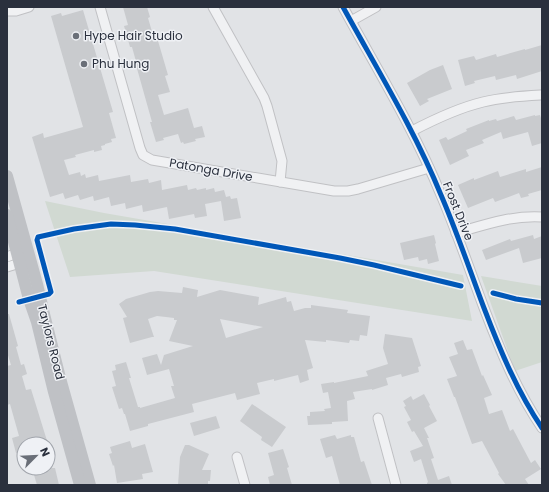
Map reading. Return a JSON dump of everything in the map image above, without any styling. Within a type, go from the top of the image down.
[{"type":"main road","name":"Taylors Road","points":[[7,176],[18,257],[37,284],[58,371],[90,485]]},
{"type":"main road","name":"Taylors Road","points":[[7,215],[29,299],[40,334],[52,387],[80,485]]},
{"type":"street","points":[[7,16],[12,11],[29,7]]},
{"type":"street","name":"Patonga Drive","points":[[100,7],[140,148],[144,155],[152,160],[334,191],[358,189],[429,168]]},
{"type":"street","points":[[213,7],[264,98],[282,161],[280,182]]},
{"type":"street","name":"Frost Drive","points":[[343,7],[412,131],[441,194],[494,334],[510,371],[522,396],[542,428]]},
{"type":"street","points":[[351,21],[376,7]]},
{"type":"street","points":[[412,131],[452,111],[473,105],[500,99],[542,95]]},
{"type":"street","points":[[456,234],[507,219],[520,217],[542,217]]},
{"type":"street","points":[[7,267],[18,257]]},
{"type":"street","points":[[378,418],[396,485]]},
{"type":"street","points":[[237,457],[245,485]]},
{"type":"shaded area","points":[[45,201],[104,213],[463,275],[472,321],[154,271],[70,277]]},
{"type":"shaded area","points":[[481,276],[542,286],[542,362],[515,371]]},
{"type":"building","points":[[123,7],[147,7],[150,17],[148,18],[153,35],[156,34],[168,75],[165,76],[170,92],[158,95],[164,115],[188,108],[194,128],[202,126],[205,137],[195,139],[196,141],[184,144],[183,142],[181,143],[178,134],[163,138],[164,140],[156,142],[137,65],[124,26],[128,25]]},
{"type":"building","points":[[83,10],[113,112],[109,113],[116,138],[111,139],[112,142],[101,146],[102,150],[94,152],[94,150],[75,155],[76,157],[64,160],[69,175],[80,172],[81,176],[85,174],[86,178],[98,175],[99,181],[130,175],[131,182],[148,179],[149,183],[161,180],[162,190],[187,185],[188,190],[206,188],[206,190],[214,188],[215,192],[224,190],[226,197],[230,196],[231,199],[237,198],[241,218],[224,221],[221,201],[205,204],[207,216],[195,218],[194,214],[169,219],[167,207],[143,212],[142,205],[126,209],[125,203],[111,206],[109,197],[94,201],[93,196],[80,200],[78,195],[65,199],[63,193],[50,197],[32,137],[43,133],[44,138],[83,127],[51,16],[61,13],[62,16]]},
{"type":"building","points":[[542,45],[542,71],[517,79],[516,75],[496,80],[495,76],[474,81],[475,83],[465,86],[458,60],[474,56],[476,60],[496,54],[497,57]]},
{"type":"building","points":[[443,65],[452,89],[427,99],[429,101],[420,106],[407,83],[430,70]]},
{"type":"building","points":[[540,115],[542,121],[542,143],[532,146],[528,132],[503,139],[501,132],[482,140],[484,143],[466,150],[469,156],[450,165],[439,140],[446,137],[448,140],[467,131],[466,129],[489,120],[496,119],[497,121],[514,116],[516,120]]},
{"type":"building","points":[[542,167],[542,190],[528,194],[529,196],[521,198],[519,193],[495,202],[493,198],[468,208],[458,185],[474,178],[474,180],[498,171],[500,177],[526,169],[526,172]]},
{"type":"building","points":[[434,235],[439,261],[428,264],[427,259],[419,261],[418,257],[404,260],[400,243]]},
{"type":"building","points":[[533,235],[534,239],[542,236],[542,258],[523,263],[519,248],[486,260],[482,250],[510,239],[511,241]]},
{"type":"building","points":[[183,287],[198,290],[197,297],[220,290],[259,297],[258,305],[286,297],[287,302],[291,301],[294,311],[311,308],[311,305],[348,310],[347,313],[370,316],[367,336],[360,335],[359,341],[350,340],[349,343],[326,340],[326,342],[305,340],[313,368],[307,370],[309,380],[300,383],[298,375],[274,381],[274,379],[257,383],[260,394],[237,400],[235,393],[192,404],[194,412],[148,424],[148,426],[130,431],[122,408],[119,409],[112,387],[116,386],[112,371],[116,370],[115,365],[126,362],[131,378],[129,378],[138,407],[140,408],[175,398],[171,386],[174,386],[169,369],[147,375],[142,358],[157,354],[161,365],[164,355],[193,346],[169,341],[177,320],[174,320],[174,318],[157,316],[148,319],[154,337],[130,343],[123,318],[127,317],[119,304],[126,299],[150,292],[158,291],[182,293]],"holes":[[[220,319],[263,327],[226,338]]]},
{"type":"building","points":[[7,314],[9,314],[18,346],[16,347],[21,365],[24,364],[27,374],[22,376],[26,390],[31,389],[46,436],[19,436],[10,404],[7,405],[7,366],[11,365],[7,352]]},
{"type":"building","points":[[385,334],[412,338],[421,366],[418,367],[419,372],[402,377],[401,374],[386,378],[388,385],[372,390],[353,392],[355,399],[347,401],[348,421],[332,422],[332,424],[308,425],[307,416],[310,416],[310,412],[325,411],[324,409],[331,408],[328,392],[323,393],[321,384],[368,376],[366,371],[388,364],[383,348]]},
{"type":"building","points":[[463,340],[467,350],[472,349],[482,376],[483,375],[492,395],[484,398],[489,414],[502,410],[510,431],[513,429],[531,463],[535,460],[541,469],[525,479],[529,485],[506,485],[498,474],[499,473],[482,441],[472,444],[447,379],[457,376],[449,357],[458,354],[454,343]]},
{"type":"building","points":[[424,394],[437,421],[424,428],[429,438],[427,438],[434,458],[431,459],[438,480],[449,476],[452,485],[427,485],[428,482],[421,459],[414,462],[410,451],[423,446],[414,431],[412,432],[407,422],[411,420],[404,407],[406,406],[403,401],[411,396],[413,400]]},
{"type":"building","points":[[252,404],[286,427],[272,447],[261,440],[262,437],[240,421]]},
{"type":"building","points":[[216,416],[220,428],[194,436],[190,423]]},
{"type":"building","points":[[335,435],[337,439],[351,435],[351,437],[354,437],[361,462],[364,461],[372,485],[340,485],[332,456],[326,458],[320,439]]},
{"type":"building","points":[[16,437],[16,453],[12,438]]},
{"type":"building","points":[[130,441],[132,448],[145,444],[153,472],[142,474],[143,479],[117,483],[114,465],[113,466],[109,454],[112,453],[110,447]]},
{"type":"building","points":[[185,445],[189,445],[209,454],[202,470],[211,470],[208,485],[178,485],[180,457]]},
{"type":"building","points":[[283,449],[289,467],[287,468],[292,485],[270,485],[268,477],[274,475],[268,453]]},
{"type":"building","points":[[56,472],[59,485],[37,485],[34,476],[56,476]]},
{"type":"cycle path","points":[[343,7],[419,146],[452,223],[503,355],[525,400],[542,428]]},
{"type":"cycle path","points":[[19,302],[49,294],[51,292],[37,240],[38,237],[74,229],[111,224],[175,229],[340,258],[461,286]]},
{"type":"cycle path","points":[[493,293],[516,299],[542,303]]},
{"type":"place","name":"Hype Hair Studio","points":[[76,36]]},
{"type":"place","name":"Phu Hung","points":[[84,64]]}]
